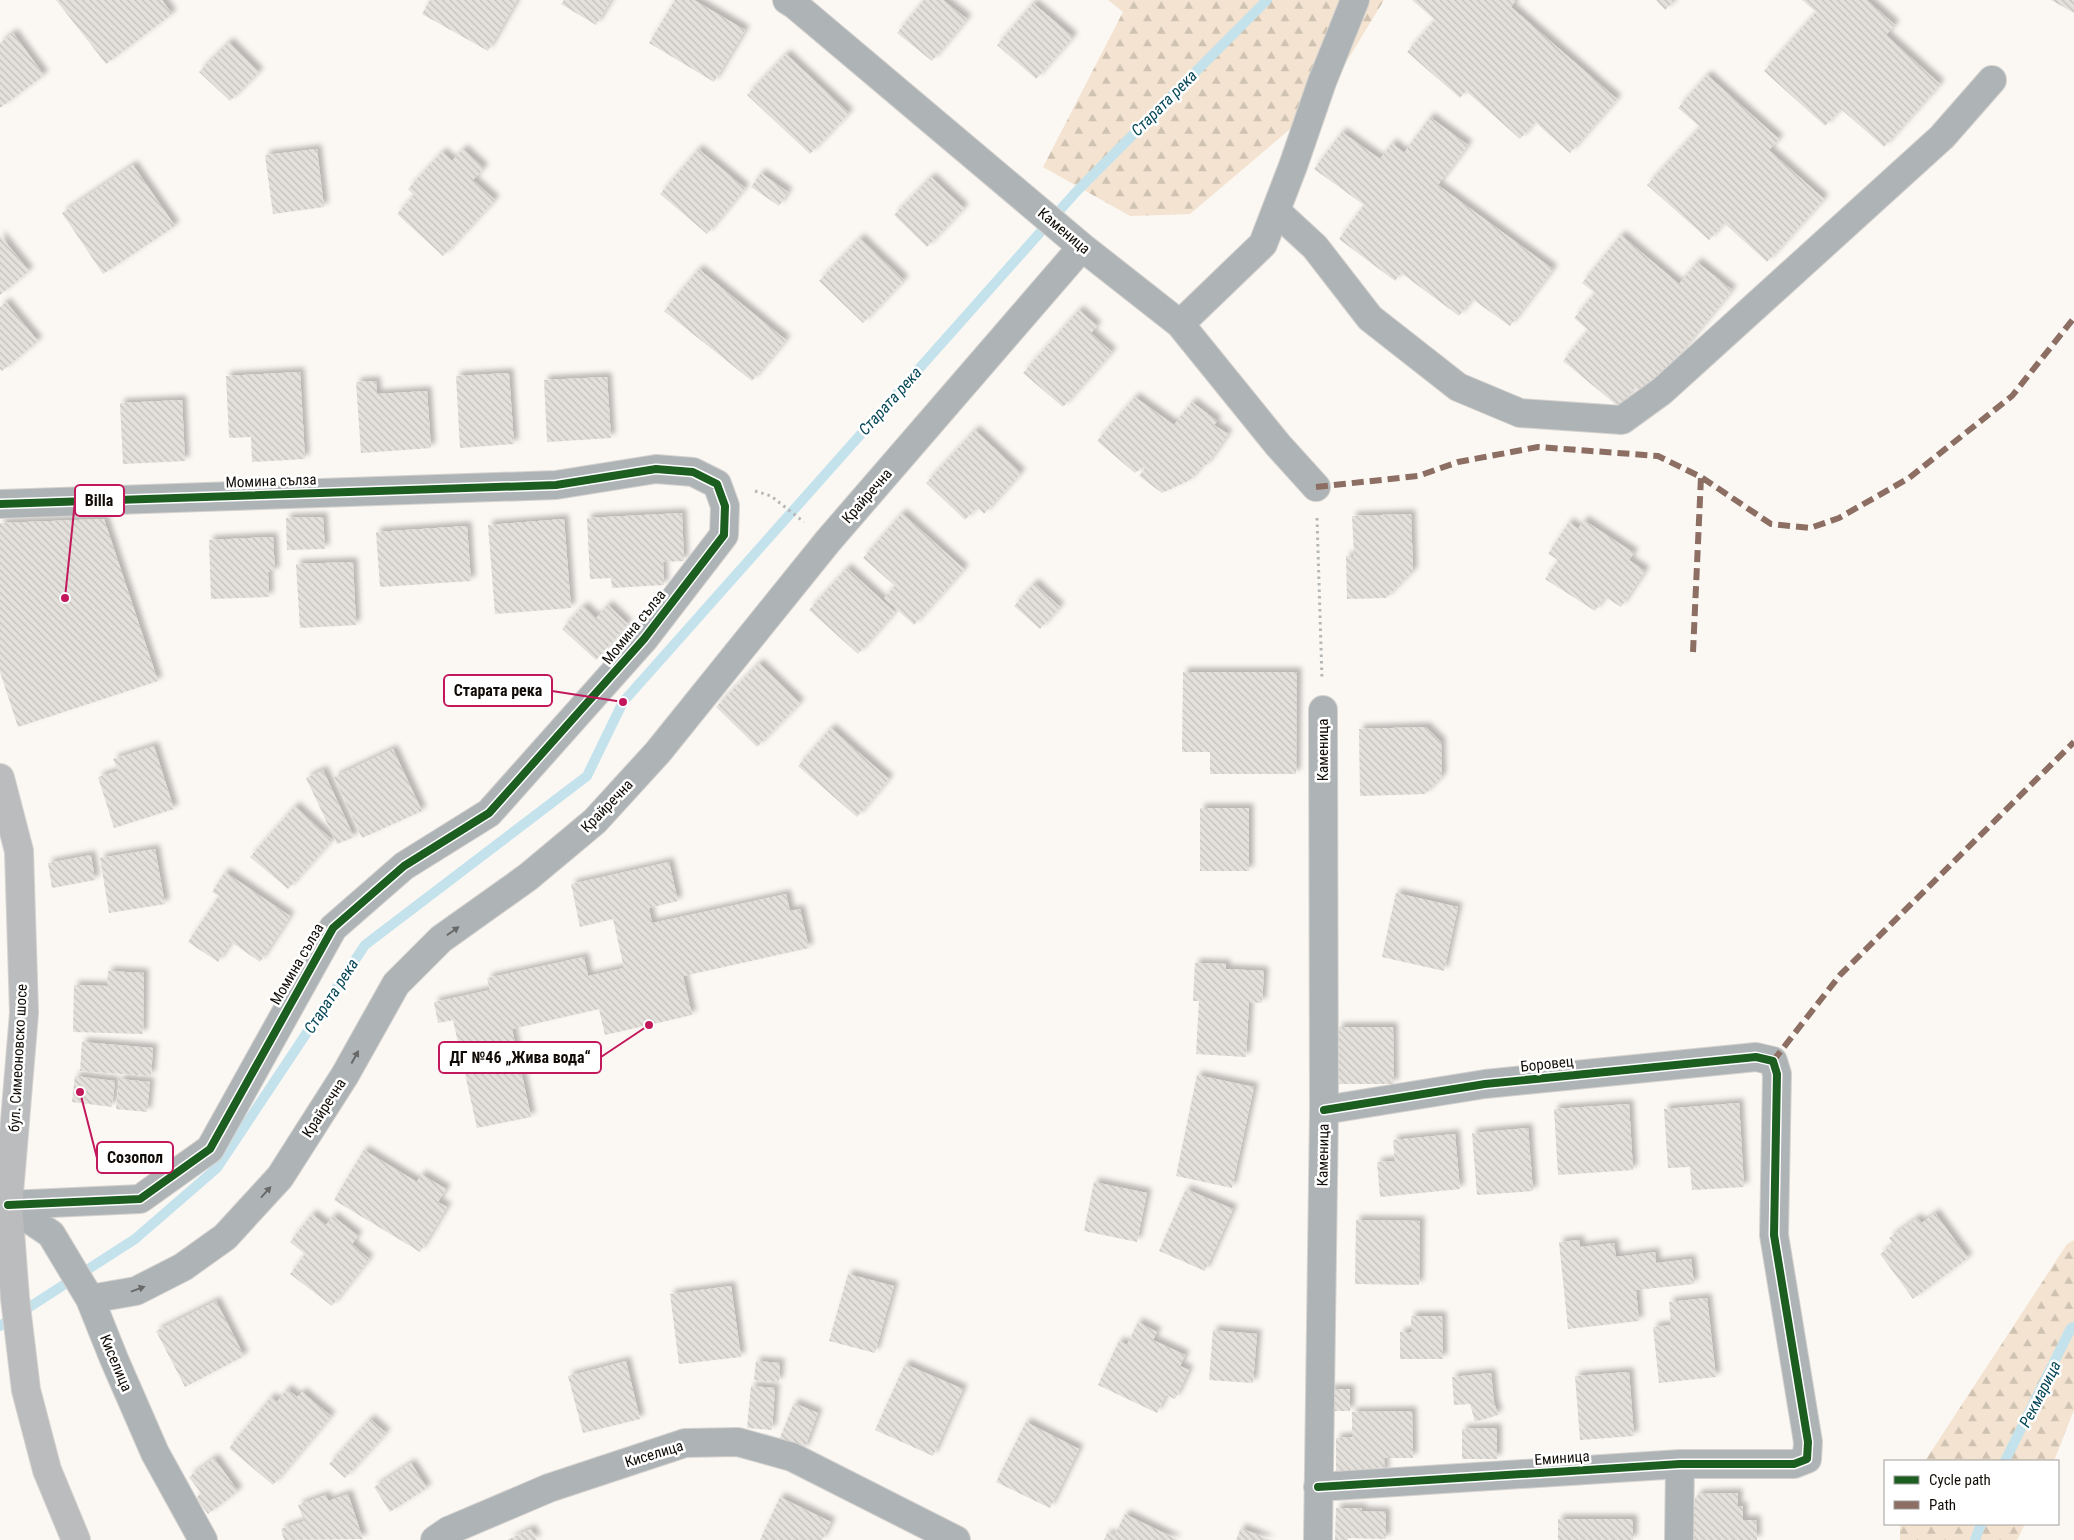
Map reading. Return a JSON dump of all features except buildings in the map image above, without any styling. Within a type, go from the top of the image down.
[{"type":"street","name":"Каменица","points":[[787,0],[1082,247],[1180,324],[1278,445],[1316,487]]},
{"type":"street","points":[[1180,324],[1263,244],[1322,82],[1355,0]]},
{"type":"street","points":[[1276,211],[1315,247],[1370,318],[1458,387],[1520,413],[1622,420],[1662,391],[1942,137],[1992,80]]},
{"type":"street","name":"Крайречна","points":[[90,1299],[136,1291],[183,1267],[225,1237],[280,1177],[345,1076],[396,984],[441,939],[528,877],[594,821],[658,752],[828,541],[1082,247]]},
{"type":"street","name":"Момина сълза","points":[[0,504],[556,485],[656,469],[693,472],[716,484],[725,506],[724,534],[650,632],[489,813],[404,866],[333,928],[210,1149],[140,1200],[8,1205]]},
{"type":"street","name":"Каменица","points":[[1318,1540],[1324,1110],[1323,710]]},
{"type":"street","name":"бул. Симеоновско шосе","points":[[0,778],[19,851],[24,1013],[8,1205],[8,1257],[26,1390],[47,1470],[76,1540]]},
{"type":"street","name":"Боровец","points":[[1324,1110],[1485,1084],[1756,1057],[1773,1061],[1777,1074],[1774,1235],[1808,1442],[1807,1459]]},
{"type":"street","name":"Киселица","points":[[8,1205],[51,1234],[90,1299],[155,1453],[202,1540]]},
{"type":"street","name":"Киселица","points":[[435,1540],[448,1531],[549,1488],[685,1443],[738,1442],[792,1457],[956,1540]]},
{"type":"street","name":"Еминица","points":[[1318,1487],[1680,1464],[1794,1464],[1807,1459]]},
{"type":"street","points":[[1679,1540],[1680,1464]]},
{"type":"path","points":[[1316,487],[1323,710]]},
{"type":"path","points":[[771,496],[802,521]]},
{"type":"green space","points":[[1108,0],[1384,0],[1322,102],[1190,214],[1130,216],[1043,167],[1123,12]]},
{"type":"green space","points":[[2074,1240],[2074,1410],[2054,1460],[1926,1460],[2067,1244]]},
{"type":"green space","points":[[1900,1525],[2024,1525],[2017,1540],[1900,1540]]},
{"type":"waterway","name":"Старата река","points":[[0,1326],[135,1239],[217,1168],[365,945],[587,776],[623,702],[1076,192],[1267,0]]},
{"type":"waterway","name":"Рекмарица","points":[[2005,1460],[2071,1328],[2074,1327]]},
{"type":"waterway","name":"Рекмарица","points":[[1975,1540],[1981,1525]]},
{"type":"marked path","points":[[1316,487],[1418,476],[1458,462],[1538,447],[1658,456],[1701,477],[1771,524],[1810,528],[1839,518],[1909,478],[2012,396],[2074,318]]},
{"type":"marked path","points":[[1693,652],[1701,477]]},
{"type":"marked path","points":[[1773,1061],[1840,975],[2074,742]]},
{"type":"cycle path","points":[[0,504],[556,485],[656,469],[693,472],[717,484],[725,506],[724,535],[644,639],[489,813],[404,866],[333,928],[210,1149],[140,1199],[8,1205]]},
{"type":"cycle path","points":[[1318,1487],[1680,1464],[1794,1464],[1807,1459],[1808,1442],[1774,1235],[1777,1074],[1773,1061],[1756,1057],[1485,1084],[1324,1110]]},
{"type":"place","name":"Billa","points":[[65,598]]},
{"type":"place","name":"Старата река","points":[[623,702]]},
{"type":"place","name":"ДГ №46 „Жива вода“","points":[[649,1025]]},
{"type":"place","name":"Созопол","points":[[80,1092]]}]
